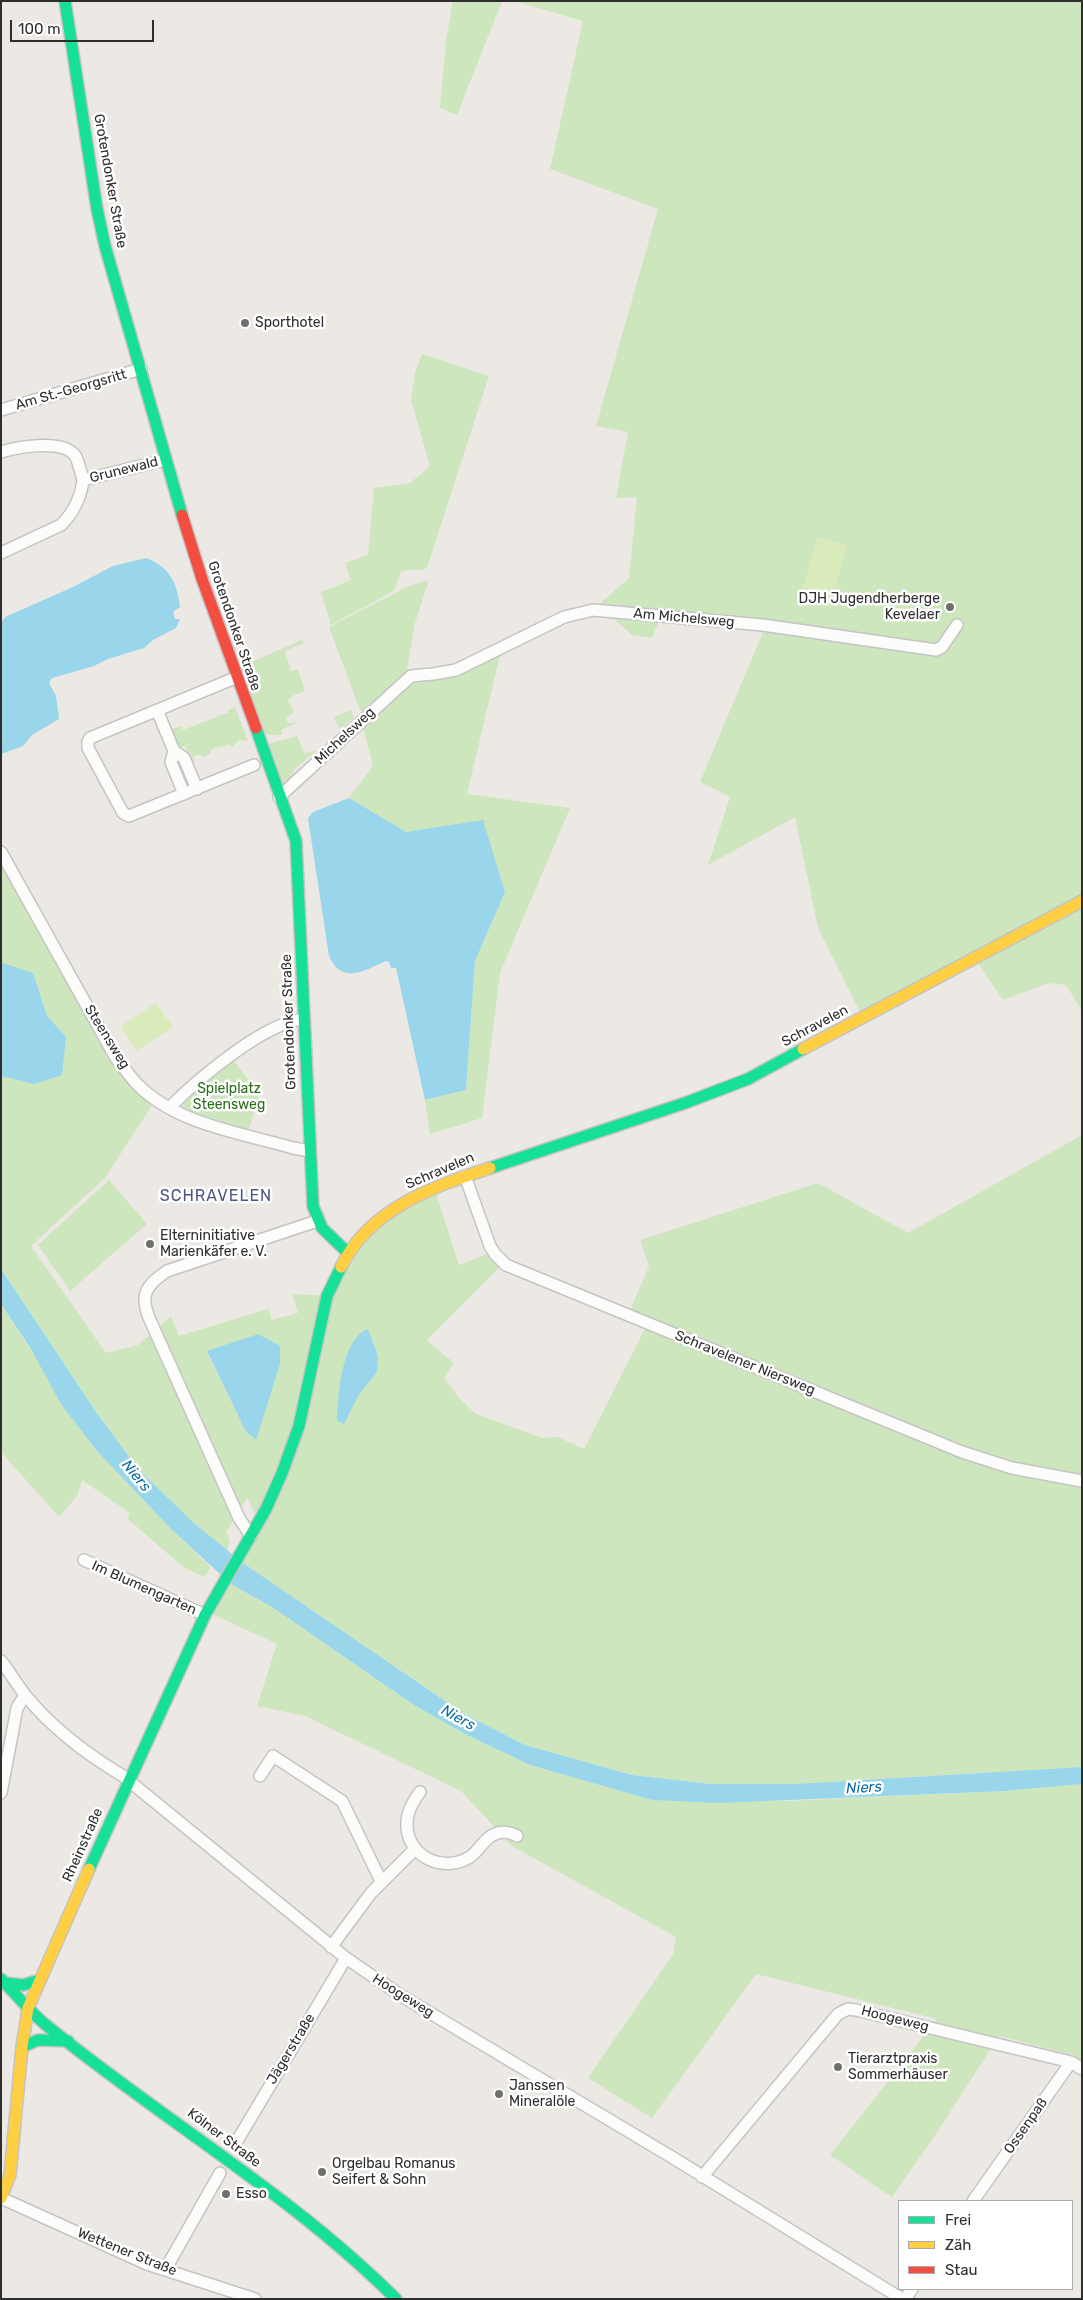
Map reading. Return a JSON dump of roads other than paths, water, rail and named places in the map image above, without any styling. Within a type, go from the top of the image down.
[{"type":"main road","name":"Grotendonker Straße","points":[[66,1],[97,209],[105,246],[165,460],[202,579],[236,678],[296,840],[313,1206],[318,1221],[328,1235],[348,1253]]},
{"type":"main road","name":"Schravelen","points":[[251,1536],[266,1509],[292,1448],[303,1407],[327,1296],[348,1253],[367,1230],[400,1205],[439,1185],[685,1103],[748,1079],[1082,901]]},
{"type":"main road","name":"Rheinstraße","points":[[4,2185],[28,2008],[128,1781],[205,1615],[251,1536]]},
{"type":"main road","points":[[3,1981],[23,1985],[40,1980]]},
{"type":"main road","name":"Kölner Straße","points":[[3,1981],[45,2024],[303,2216],[365,2268],[396,2299]]},
{"type":"main road","points":[[22,2048],[38,2040],[68,2041]]},
{"type":"main road","points":[[1,2198],[4,2185]]},
{"type":"street","name":"Am St.-Georgsritt","points":[[1,410],[141,369]]},
{"type":"street","name":"Grunewald","points":[[1,452],[43,446],[69,450],[76,457],[83,480],[82,492],[68,518],[61,525],[1,553]]},
{"type":"street","name":"Grunewald","points":[[83,480],[165,460]]},
{"type":"street","name":"Am Michelsweg","points":[[410,676],[456,670],[564,618],[593,610],[763,625],[936,650],[942,647],[957,625]]},
{"type":"street","name":"Michelsweg","points":[[279,797],[410,676]]},
{"type":"street","points":[[236,678],[90,738],[88,748],[125,815],[137,814],[254,765]]},
{"type":"street","points":[[157,710],[174,751],[184,758],[197,789]]},
{"type":"street","points":[[174,751],[172,762],[184,794]]},
{"type":"street","name":"Steensweg","points":[[1,852],[116,1058],[139,1085],[156,1099],[191,1118],[293,1148],[310,1151]]},
{"type":"street","points":[[170,1107],[195,1082],[247,1045],[284,1024],[304,1019]]},
{"type":"street","name":"Schravelener Niersweg","points":[[465,1176],[490,1246],[506,1265],[962,1452],[1012,1468],[1082,1481]]},
{"type":"street","points":[[251,1536],[242,1525],[150,1320],[144,1302],[145,1294],[148,1287],[167,1271],[318,1221]]},
{"type":"street","name":"Im Blumengarten","points":[[84,1560],[205,1615]]},
{"type":"street","name":"Hoogeweg","points":[[1,1661],[25,1695],[62,1732],[98,1761],[128,1781],[346,1958],[400,1995],[903,2299]]},
{"type":"street","points":[[1,1793],[17,1708],[25,1695]]},
{"type":"street","points":[[260,1776],[274,1756],[342,1801],[381,1881]]},
{"type":"street","points":[[420,1792],[412,1803],[407,1818],[408,1835],[415,1848],[429,1860],[450,1864],[461,1862],[472,1856],[487,1838],[496,1833],[504,1832],[517,1836]]},
{"type":"street","points":[[331,1946],[381,1881],[415,1848]]},
{"type":"street","name":"Jägerstraße","points":[[237,2140],[346,1958]]},
{"type":"street","name":"Hoogeweg","points":[[702,2177],[838,2014],[848,2009],[1071,2062]]},
{"type":"street","points":[[1071,2062],[1082,2069]]},
{"type":"street","name":"Ossenpaß","points":[[974,2200],[1071,2062]]},
{"type":"street","points":[[165,2270],[220,2173]]},
{"type":"street","name":"Wettener Straße","points":[[1,2198],[147,2264],[256,2299]]},
{"type":"water","points":[[146,558],[167,571],[177,590],[180,607],[173,612],[175,619],[180,619],[176,628],[153,640],[144,648],[108,659],[94,666],[52,678],[49,683],[56,696],[59,719],[32,735],[23,746],[1,754],[1,631],[2,622],[5,617],[73,587],[113,566]]},
{"type":"water","points":[[349,798],[406,832],[483,820],[505,892],[475,961],[466,1090],[425,1100],[396,968],[391,968],[389,962],[386,961],[370,969],[347,973],[334,965],[329,956],[308,818],[313,812]]},
{"type":"water","points":[[3,963],[33,973],[47,1016],[66,1037],[62,1075],[34,1084],[1,1076],[1,964]]},
{"type":"water","name":"Niers","points":[[1,1269],[96,1412],[139,1470],[195,1524],[243,1563],[464,1714],[525,1745],[632,1775],[711,1784],[795,1784],[1082,1767],[1082,1784],[1005,1791],[719,1803],[652,1800],[530,1765],[463,1733],[414,1705],[272,1607],[231,1584],[171,1529],[97,1451],[61,1404],[31,1349],[1,1304]]},
{"type":"water","points":[[368,1329],[378,1356],[377,1372],[358,1396],[344,1424],[337,1421],[338,1398],[343,1370],[352,1344],[359,1335]]},
{"type":"water","points":[[258,1334],[280,1346],[280,1364],[256,1440],[245,1430],[207,1351]]},
{"type":"place","name":"Sporthotel","points":[[245,323]]},
{"type":"place","name":"DJH Jugendherberge Kevelaer","points":[[950,607]]},
{"type":"place","name":"Elterninitiative Marienkäfer e. V.","points":[[150,1244]]},
{"type":"place","name":"Tierarztpraxis Sommerhäuser","points":[[838,2067]]},
{"type":"place","name":"Janssen Mineralöle","points":[[499,2094]]},
{"type":"place","name":"Orgelbau Romanus Seifert & Sohn","points":[[322,2172]]},
{"type":"place","name":"Esso","points":[[226,2194]]},
{"type":"district","name":"SCHRAVELEN","points":[[216,1196]]},
{"type":"park label","name":"Spielplatz Steensweg","points":[[229,1098]]}]
